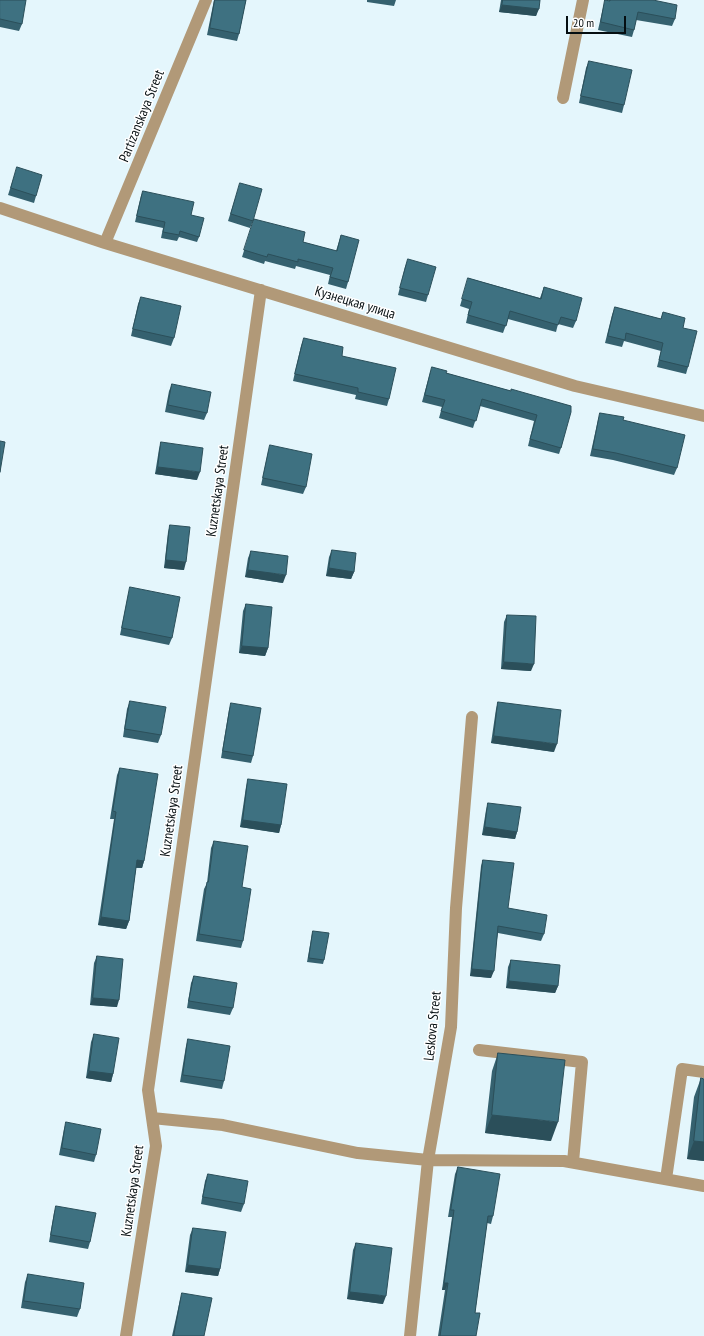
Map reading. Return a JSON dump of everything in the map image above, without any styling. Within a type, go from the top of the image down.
[{"type":"street","name":"Partizanskaya Street","points":[[105,244],[206,0]]},
{"type":"street","points":[[563,98],[583,0]]},
{"type":"street","name":"Кузнецкая улица","points":[[0,208],[105,244],[575,386],[704,416]]},
{"type":"street","name":"Kuznetskaya Street","points":[[126,1336],[156,1146],[148,1090],[261,290]]},
{"type":"street","name":"Leskova Street","points":[[410,1336],[428,1160],[451,1027],[456,908],[472,717]]},
{"type":"street","points":[[479,1050],[582,1062],[573,1162]]},
{"type":"street","points":[[666,1179],[682,1070],[704,1072]]},
{"type":"street","points":[[152,1118],[223,1125],[358,1153],[428,1160],[564,1161],[704,1186]]},
{"type":"building","points":[[0,0],[26,0],[22,24],[0,19]]},
{"type":"building","points":[[215,0],[246,0],[239,34],[210,28]]},
{"type":"building","points":[[503,0],[540,0],[539,9],[502,5]]},
{"type":"building","points":[[605,0],[653,0],[677,5],[675,19],[638,12],[634,30],[601,22]]},
{"type":"building","points":[[589,61],[632,70],[624,105],[581,96]]},
{"type":"building","points":[[17,167],[42,175],[36,196],[11,188]]},
{"type":"building","points":[[240,183],[262,189],[253,221],[231,214]]},
{"type":"building","points":[[143,191],[194,202],[191,215],[204,218],[199,237],[180,231],[179,235],[163,232],[165,222],[137,216]]},
{"type":"building","points":[[254,219],[305,232],[303,242],[337,251],[341,235],[359,240],[348,282],[330,277],[333,268],[298,259],[298,262],[268,254],[267,257],[244,250]]},
{"type":"building","points":[[408,259],[436,267],[428,295],[400,288]]},
{"type":"building","points":[[468,278],[541,299],[544,287],[582,298],[576,321],[561,317],[558,325],[510,311],[506,326],[468,315],[472,302],[462,299]]},
{"type":"building","points":[[141,297],[181,306],[174,338],[133,329]]},
{"type":"building","points":[[615,307],[661,319],[663,312],[685,318],[683,328],[697,331],[688,367],[659,360],[663,343],[626,333],[625,340],[608,336]]},
{"type":"building","points":[[304,338],[343,347],[342,356],[396,368],[389,399],[358,392],[358,388],[295,374]]},
{"type":"building","points":[[432,367],[447,371],[446,373],[571,406],[571,412],[561,448],[530,439],[537,415],[482,399],[476,421],[441,411],[445,400],[425,395]]},
{"type":"building","points":[[172,384],[211,392],[207,413],[168,405]]},
{"type":"building","points":[[600,413],[624,417],[623,420],[685,435],[677,468],[593,449]]},
{"type":"building","points":[[0,441],[5,442],[0,472]]},
{"type":"building","points":[[161,442],[203,448],[200,472],[158,467]]},
{"type":"building","points":[[270,445],[312,454],[306,487],[263,478]]},
{"type":"building","points":[[170,525],[190,527],[186,562],[166,560]]},
{"type":"building","points":[[332,550],[356,553],[354,572],[329,568]]},
{"type":"building","points":[[251,551],[288,556],[286,575],[248,570]]},
{"type":"building","points":[[130,587],[180,597],[172,638],[122,628]]},
{"type":"building","points":[[246,604],[272,607],[268,648],[242,646]]},
{"type":"building","points":[[507,615],[536,616],[534,664],[504,662]]},
{"type":"building","points":[[130,701],[166,707],[161,735],[125,729]]},
{"type":"building","points":[[498,702],[561,710],[557,744],[494,736]]},
{"type":"building","points":[[231,703],[261,708],[253,756],[223,751]]},
{"type":"building","points":[[120,768],[158,774],[144,861],[137,860],[129,921],[101,917],[116,812],[113,811]]},
{"type":"building","points":[[248,779],[287,784],[281,825],[243,820]]},
{"type":"building","points":[[488,803],[521,807],[517,832],[485,827]]},
{"type":"building","points":[[214,841],[248,846],[242,887],[251,889],[243,941],[199,934]]},
{"type":"building","points":[[483,860],[514,863],[508,908],[547,915],[544,934],[498,926],[494,971],[472,969]]},
{"type":"building","points":[[313,931],[329,933],[324,960],[309,958]]},
{"type":"building","points":[[97,956],[123,959],[119,1000],[93,998]]},
{"type":"building","points":[[511,960],[560,965],[558,986],[509,981]]},
{"type":"building","points":[[194,976],[237,983],[233,1008],[189,1001]]},
{"type":"building","points":[[94,1034],[119,1038],[113,1074],[89,1071]]},
{"type":"building","points":[[188,1039],[230,1046],[224,1081],[183,1075]]},
{"type":"building","points":[[498,1053],[565,1060],[558,1122],[492,1115]]},
{"type":"building","points":[[701,1078],[704,1079],[704,1142],[694,1141]]},
{"type":"building","points":[[66,1122],[101,1129],[96,1155],[62,1148]]},
{"type":"building","points":[[458,1167],[500,1174],[493,1216],[488,1216],[475,1313],[480,1313],[476,1336],[440,1336],[448,1283],[444,1283],[454,1210],[451,1210]]},
{"type":"building","points":[[208,1174],[248,1181],[244,1204],[203,1197]]},
{"type":"building","points":[[56,1206],[96,1213],[90,1242],[51,1235]]},
{"type":"building","points":[[193,1228],[226,1232],[220,1269],[188,1265]]},
{"type":"building","points":[[356,1243],[392,1248],[386,1296],[350,1292]]},
{"type":"building","points":[[28,1274],[84,1283],[80,1309],[24,1301]]},
{"type":"building","points":[[182,1293],[212,1298],[204,1336],[174,1336]]}]
